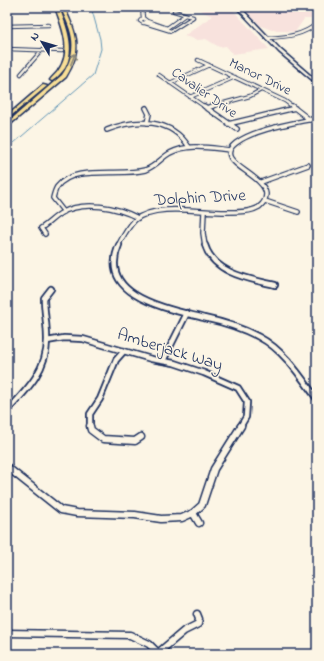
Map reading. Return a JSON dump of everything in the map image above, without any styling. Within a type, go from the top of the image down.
[{"type":"main road","points":[[52,7],[64,27]]},
{"type":"main road","points":[[7,118],[58,75],[65,62],[69,52],[67,36],[57,7]]},
{"type":"main road","points":[[7,126],[64,76],[68,70],[76,51],[74,34],[64,7]]},
{"type":"main road","points":[[238,7],[267,38],[317,83]]},
{"type":"main road","points":[[58,75],[64,76]]},
{"type":"street","points":[[110,7],[118,7]]},
{"type":"street","points":[[142,7],[143,18],[140,21],[166,28],[187,15]]},
{"type":"street","points":[[146,22],[169,31],[193,17],[174,11]]},
{"type":"street","points":[[176,22],[184,22]]},
{"type":"street","points":[[176,22],[181,25]]},
{"type":"street","points":[[267,38],[295,34],[316,27],[317,23]]},
{"type":"street","points":[[7,26],[49,25]]},
{"type":"street","points":[[7,49],[62,51]]},
{"type":"street","points":[[21,74],[42,50]]},
{"type":"street","name":"Manor Drive","points":[[198,60],[285,101],[310,120]]},
{"type":"street","points":[[170,82],[209,65]]},
{"type":"street","name":"Cavalier Drive","points":[[159,75],[237,129]]},
{"type":"street","points":[[190,97],[236,77]]},
{"type":"street","points":[[206,108],[250,96],[262,90]]},
{"type":"street","points":[[146,108],[149,114],[147,123]]},
{"type":"street","points":[[228,124],[271,112],[295,108]]},
{"type":"street","points":[[64,212],[53,198],[54,191],[58,184],[68,178],[79,174],[128,173],[147,169],[170,153],[189,146],[230,150],[234,144],[241,139],[317,118]]},
{"type":"street","points":[[107,130],[123,124],[147,123],[161,125],[181,135],[189,146]]},
{"type":"street","name":"Dolphin Drive","points":[[230,150],[230,157],[235,164],[261,182],[266,195],[265,201],[258,207],[240,212],[170,210],[138,218],[131,225],[120,242],[115,255],[115,269],[119,280],[128,290],[142,300],[241,329],[270,343],[280,351],[317,399]]},
{"type":"street","points":[[261,182],[308,165]]},
{"type":"street","points":[[265,201],[298,212]]},
{"type":"street","points":[[45,234],[41,228],[64,212],[85,208],[113,208],[124,211],[138,218]]},
{"type":"street","points":[[204,212],[203,241],[212,258],[224,269],[233,273],[275,285]]},
{"type":"street","points":[[7,411],[28,386],[43,363],[47,341],[44,298],[51,289]]},
{"type":"street","points":[[163,361],[187,313]]},
{"type":"street","name":"Amberjack Way","points":[[47,341],[73,338],[191,368],[232,385],[242,392],[247,402],[247,411],[244,422],[214,469],[205,499],[193,514]]},
{"type":"street","points":[[124,351],[116,360],[100,399],[90,414],[89,423],[91,430],[103,439],[135,440],[141,437]]},
{"type":"street","points":[[7,467],[52,504],[66,511],[78,513],[135,515],[175,520],[193,514],[199,523]]},
{"type":"street","points":[[7,633],[130,635],[153,646],[159,653],[184,631],[198,624],[199,619],[197,614]]},
{"type":"shaded area","points":[[208,7],[230,7],[269,49],[233,54],[226,46],[219,47],[206,39],[198,40],[184,36],[212,16],[201,11]]},
{"type":"shaded area","points":[[242,7],[317,7],[317,12],[314,19],[304,19],[295,32],[272,30],[261,26]]},
{"type":"waterway","points":[[7,149],[93,75],[101,49],[100,39],[91,7]]}]
